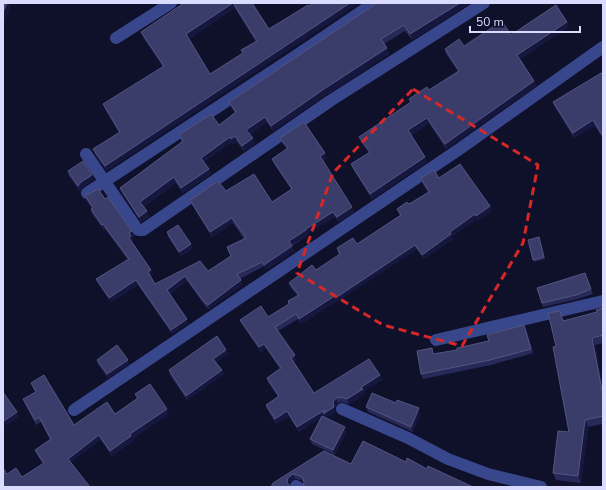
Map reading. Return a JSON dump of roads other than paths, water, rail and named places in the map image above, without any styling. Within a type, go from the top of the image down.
[{"type":"street","points":[[116,38],[171,3]]},
{"type":"street","points":[[87,193],[374,3]]},
{"type":"street","points":[[86,154],[134,226],[138,230],[144,230],[330,101],[484,3]]},
{"type":"street","points":[[74,410],[461,148],[603,47]]},
{"type":"street","points":[[436,340],[603,301]]},
{"type":"street","points":[[342,409],[408,438],[448,459],[488,474],[541,487]]}]
